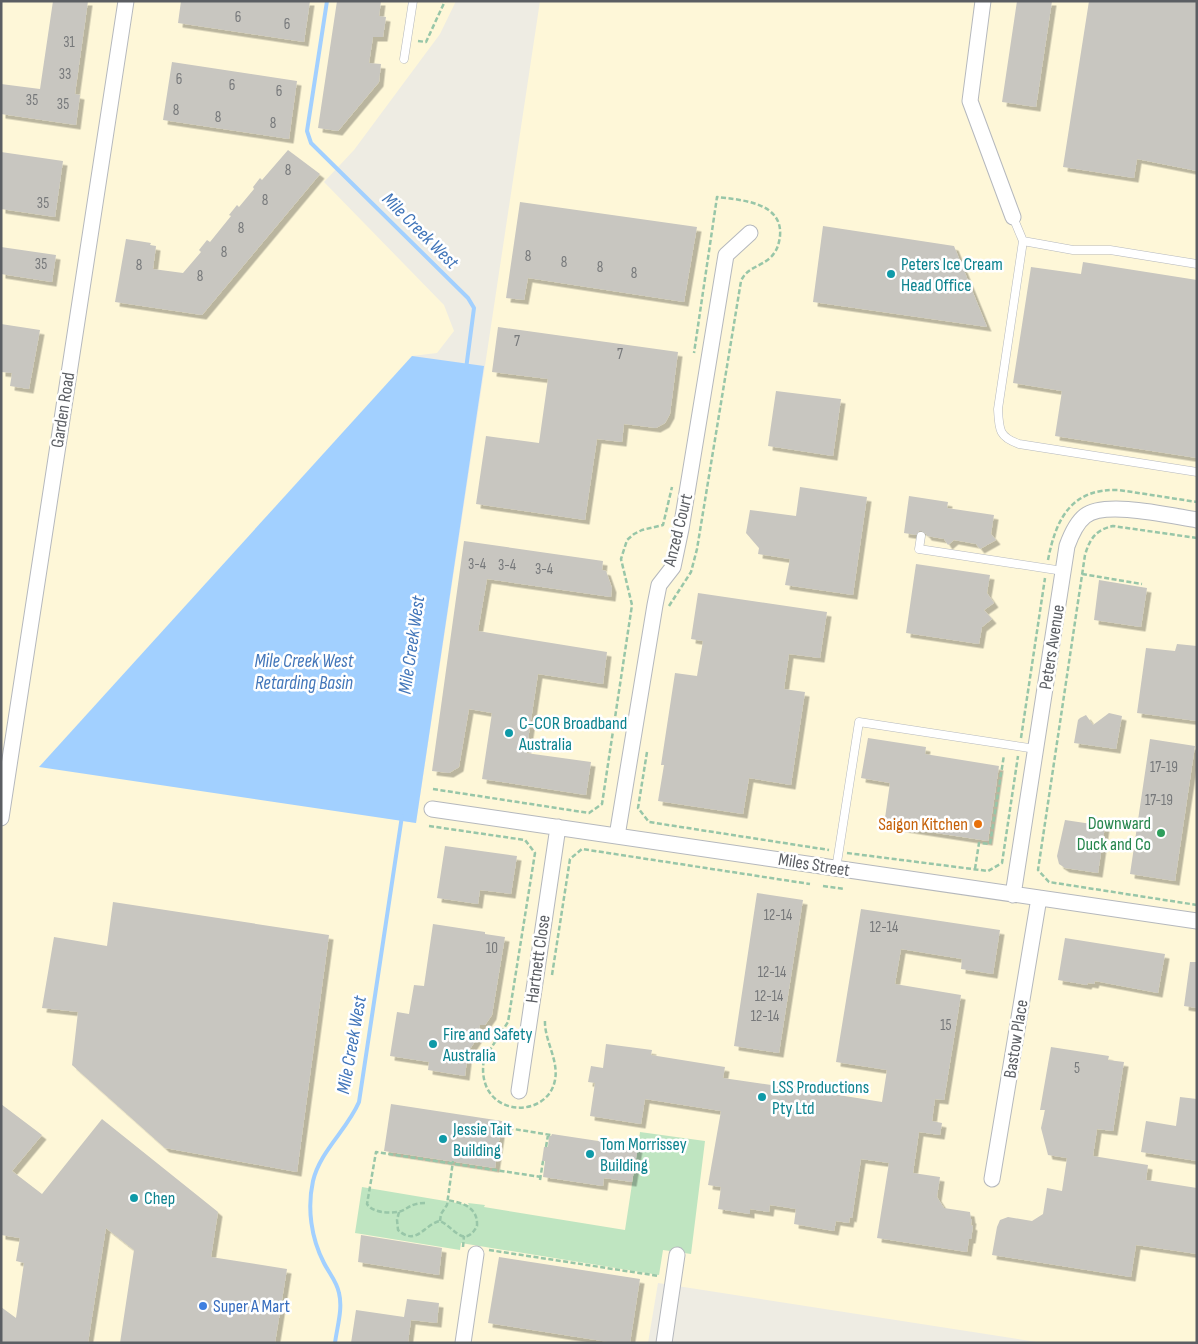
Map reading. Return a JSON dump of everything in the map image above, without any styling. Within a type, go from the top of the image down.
[{"type":"street","name":"Garden Road","points":[[1,818],[126,1]]},
{"type":"street","points":[[983,1],[970,102],[1013,217]]},
{"type":"street","name":"Anzed Court","points":[[617,836],[655,605],[660,585],[673,567],[681,529],[726,255],[750,233]]},
{"type":"street","name":"Peters Avenue","points":[[1013,895],[1067,546],[1073,530],[1085,515],[1101,508],[1119,508],[1197,520]]},
{"type":"street","name":"Miles Street","points":[[432,809],[1197,921]]},
{"type":"street","name":"Hartnett Close","points":[[519,1091],[558,827]]},
{"type":"street","name":"Bastow Place","points":[[992,1179],[1038,898]]},
{"type":"street","points":[[463,1343],[473,1252]]},
{"type":"street","points":[[664,1343],[678,1255]]},
{"type":"lane","points":[[404,59],[412,1]]},
{"type":"lane","points":[[1013,217],[1024,241],[998,409],[998,427],[1007,440],[1019,444],[1197,472]]},
{"type":"lane","points":[[1024,241],[1073,250],[1110,250],[1197,264]]},
{"type":"lane","points":[[921,536],[919,549],[1063,571]]},
{"type":"lane","points":[[836,869],[859,722],[1036,749]]},
{"type":"path","points":[[407,39],[426,42],[445,1]]},
{"type":"path","points":[[668,608],[691,572],[697,549],[741,281],[749,270],[772,256],[779,242],[778,222],[772,214],[760,205],[748,201],[717,197],[693,361]]},
{"type":"path","points":[[434,789],[589,813],[602,804],[632,605],[621,559],[627,540],[634,534],[663,525],[674,482]]},
{"type":"path","points":[[1197,538],[1113,526],[1103,528],[1094,534],[1088,543],[1038,870],[1050,882],[1197,905]]},
{"type":"path","points":[[1082,574],[1142,584]]},
{"type":"path","points":[[647,751],[638,808],[649,822],[988,872],[1002,863]]},
{"type":"path","points":[[975,870],[979,843],[990,844],[1004,755]]},
{"type":"path","points":[[588,850],[810,884]]},
{"type":"path","points":[[823,886],[845,889]]},
{"type":"path","points":[[501,1127],[550,1135],[546,1147]]},
{"type":"path","points":[[425,1203],[412,1204],[399,1212],[378,1212],[369,1207],[367,1204],[376,1152],[453,1162],[540,1178],[543,1161]]},
{"type":"path","points":[[440,1221],[441,1214],[446,1205],[453,1162]]},
{"type":"path","points":[[399,1212],[397,1220],[398,1230],[407,1236],[420,1235],[433,1224],[440,1221],[455,1233],[464,1236],[469,1235],[477,1226],[475,1214],[466,1204],[447,1200]]},
{"type":"path","points":[[464,1236],[473,1252],[660,1276]]},
{"type":"shaded area","points":[[1,1],[456,1],[440,34],[354,150],[324,182],[444,305],[454,331],[437,353],[412,356],[385,818],[416,823],[540,1],[1197,1],[1197,1343],[1043,1343],[658,1283],[648,1343],[1,1343]]},
{"type":"green space","points":[[640,1132],[705,1141],[691,1254],[663,1250],[659,1275],[461,1243],[460,1250],[355,1233],[362,1187],[469,1205],[468,1203],[485,1205],[484,1207],[625,1230]]},
{"type":"water","name":"Mile Creek West Retarding Basin","points":[[412,356],[484,366],[416,823],[39,767]]},
{"type":"building","points":[[53,1],[88,1],[75,94],[80,95],[76,125],[1,114],[1,84],[40,89]]},
{"type":"building","points":[[181,1],[310,1],[304,42],[178,23]]},
{"type":"building","points":[[337,1],[381,1],[379,16],[386,17],[383,37],[373,37],[369,63],[381,64],[379,82],[338,131],[318,128]]},
{"type":"building","points":[[1017,1],[1052,1],[1036,107],[1002,102]]},
{"type":"building","points":[[1089,1],[1197,1],[1197,171],[1137,159],[1134,178],[1063,167]]},
{"type":"building","points":[[172,62],[297,81],[289,139],[163,120]]},
{"type":"building","points":[[288,150],[320,174],[202,315],[115,302],[126,239],[151,243],[150,245],[156,246],[153,269],[183,273],[201,252],[199,250],[207,240],[210,242],[231,216],[229,215],[237,205],[239,207],[254,189],[253,187],[260,178],[262,180]]},
{"type":"building","points":[[1,152],[63,161],[55,217],[1,209]]},
{"type":"building","points":[[520,202],[697,227],[684,302],[528,278],[524,300],[506,298]]},
{"type":"building","name":"Peters Ice Cream Head Office","points":[[823,226],[954,246],[987,327],[813,302]]},
{"type":"building","points":[[1,247],[56,255],[52,282],[1,274]]},
{"type":"building","points":[[1083,262],[1197,280],[1197,458],[1055,436],[1062,391],[1013,383],[1031,267],[1081,274]]},
{"type":"building","points":[[1,324],[40,330],[29,389],[10,386],[12,373],[1,372]]},
{"type":"building","points":[[498,327],[678,352],[670,414],[665,423],[656,428],[624,424],[622,442],[597,439],[585,520],[476,504],[486,436],[539,443],[548,379],[492,372]]},
{"type":"building","points":[[776,391],[841,399],[833,456],[768,446]]},
{"type":"building","points":[[800,487],[867,497],[853,595],[785,585],[790,559],[758,554],[759,548],[746,533],[750,510],[796,516]]},
{"type":"building","points":[[909,496],[948,502],[947,508],[994,515],[991,534],[996,540],[980,549],[976,544],[954,540],[948,545],[944,539],[927,536],[922,531],[919,531],[916,535],[904,533]]},
{"type":"building","points":[[464,541],[603,561],[602,570],[606,571],[612,588],[611,597],[487,579],[478,631],[607,652],[603,684],[538,674],[526,753],[591,762],[586,795],[482,779],[492,713],[469,709],[459,767],[449,773],[432,771]]},
{"type":"building","points":[[916,564],[990,575],[987,593],[994,603],[984,610],[992,619],[982,627],[979,644],[906,633]]},
{"type":"building","points":[[1099,580],[1147,588],[1141,627],[1094,620]]},
{"type":"building","points":[[698,593],[827,612],[820,658],[789,654],[784,689],[805,692],[791,785],[749,778],[743,814],[658,801],[664,765],[661,765],[675,673],[697,676],[703,641],[691,639]]},
{"type":"building","points":[[1177,644],[1197,646],[1197,721],[1137,713],[1146,648],[1175,651]]},
{"type":"building","points":[[1109,713],[1122,716],[1116,749],[1074,743],[1080,718],[1086,715],[1093,725]]},
{"type":"building","points":[[868,738],[926,747],[925,754],[999,766],[988,841],[884,825],[890,783],[861,778]]},
{"type":"building","points":[[1150,739],[1195,746],[1175,881],[1130,874]]},
{"type":"building","points":[[1065,820],[1105,826],[1098,873],[1065,868],[1059,864],[1057,856]]},
{"type":"building","points":[[445,846],[517,856],[511,894],[480,890],[478,904],[437,898]]},
{"type":"building","points":[[757,893],[803,900],[779,1053],[734,1046]]},
{"type":"building","points":[[113,902],[329,935],[297,1172],[165,1148],[72,1065],[78,1012],[42,1008],[54,937],[107,946]]},
{"type":"building","points":[[861,909],[1000,930],[993,974],[961,969],[962,959],[901,949],[895,984],[961,995],[944,1100],[935,1099],[932,1121],[942,1123],[940,1135],[919,1132],[913,1173],[940,1177],[937,1197],[944,1208],[970,1212],[971,1225],[973,1226],[967,1252],[877,1238],[889,1163],[861,1159],[852,1218],[850,1217],[849,1223],[836,1221],[834,1231],[794,1224],[796,1209],[770,1205],[769,1212],[750,1209],[750,1214],[718,1209],[721,1187],[708,1185],[721,1111],[645,1099],[641,1124],[590,1116],[595,1083],[588,1082],[591,1066],[603,1068],[606,1044],[652,1050],[651,1055],[725,1067],[723,1078],[785,1087],[791,1082],[816,1087],[820,1092],[882,1102],[887,1070],[836,1062]]},
{"type":"building","points":[[433,924],[505,937],[492,1015],[485,1025],[480,1025],[478,1037],[468,1052],[465,1076],[428,1070],[429,1062],[390,1056],[397,1012],[409,1014],[414,985],[424,986]]},
{"type":"building","points":[[1065,938],[1165,954],[1158,993],[1095,981],[1094,984],[1088,983],[1087,985],[1058,980]]},
{"type":"building","points":[[1190,962],[1197,962],[1197,1008],[1184,1006]]},
{"type":"building","points":[[1051,1047],[1109,1056],[1108,1060],[1124,1062],[1113,1131],[1097,1129],[1093,1156],[1148,1165],[1146,1180],[1197,1188],[1197,1254],[1136,1245],[1131,1277],[992,1255],[1000,1220],[1008,1217],[1032,1221],[1043,1214],[1047,1188],[1062,1191],[1067,1158],[1048,1155],[1041,1128],[1045,1110],[1040,1110]]},
{"type":"building","points":[[1180,1097],[1197,1099],[1197,1161],[1141,1152],[1146,1121],[1176,1126]]},
{"type":"building","points":[[1,1104],[42,1135],[12,1171],[42,1194],[102,1119],[218,1212],[211,1257],[287,1269],[275,1343],[120,1343],[134,1250],[106,1228],[88,1343],[1,1343],[1,1307],[16,1318],[24,1263],[16,1261],[20,1238],[1,1235]]},
{"type":"building","name":"Jessie Tait Building","points":[[391,1104],[502,1121],[495,1168],[384,1151]]},
{"type":"building","name":"Tom Morrissey Building","points":[[552,1134],[638,1147],[632,1182],[604,1178],[603,1186],[543,1177],[545,1161],[542,1161],[544,1147],[548,1147],[549,1136]]},
{"type":"building","points":[[361,1235],[442,1248],[439,1275],[358,1262]]},
{"type":"building","points":[[499,1257],[640,1279],[630,1343],[615,1343],[488,1323]]},
{"type":"building","points":[[407,1299],[439,1303],[437,1323],[411,1320],[408,1343],[351,1343],[356,1310],[404,1317]]},
{"type":"waterway","name":"Mile Creek West","points":[[327,1],[307,131],[311,143],[468,298],[474,308],[466,369]]},
{"type":"waterway","name":"Mile Creek West","points":[[335,1343],[340,1299],[337,1285],[324,1263],[313,1233],[310,1212],[311,1191],[316,1170],[321,1160],[348,1122],[359,1102],[402,816]]},
{"type":"place","name":"Peters Ice Cream Head Office","points":[[891,274]]},
{"type":"place","name":"C-COR Broadband Australia","points":[[509,733]]},
{"type":"place","name":"Saigon Kitchen","points":[[978,824]]},
{"type":"place","name":"Downward Duck and Co","points":[[1161,833]]},
{"type":"place","name":"Fire and Safety Australia","points":[[433,1044]]},
{"type":"place","name":"LSS Productions Pty Ltd","points":[[762,1097]]},
{"type":"place","name":"Jessie Tait Building","points":[[443,1139]]},
{"type":"place","name":"Tom Morrissey Building","points":[[590,1154]]},
{"type":"place","name":"Chep","points":[[134,1198]]},
{"type":"place","name":"Super A Mart","points":[[203,1306]]}]
